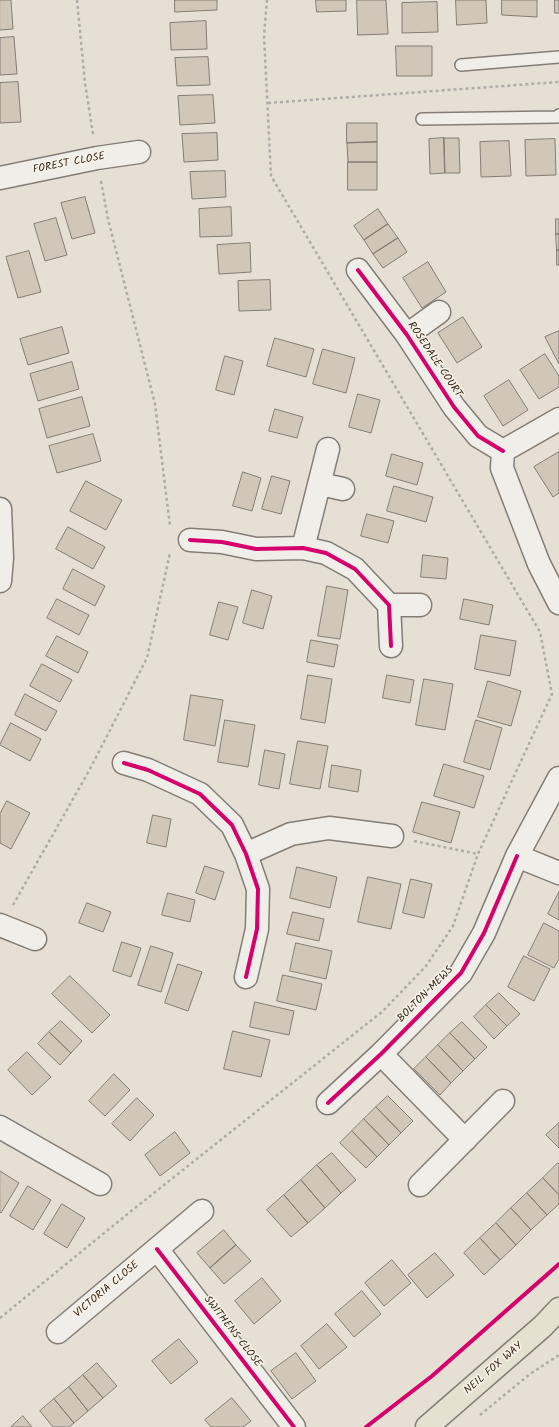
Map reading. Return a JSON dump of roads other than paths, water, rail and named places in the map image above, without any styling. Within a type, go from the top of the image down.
[{"type":"main road","name":"NEIL FOX WAY","points":[[427,1427],[543,1326],[559,1309]]},
{"type":"street","name":"FOREST CLOSE","points":[[0,178],[97,158],[139,152]]},
{"type":"street","name":"ROSEDALE COURT","points":[[358,270],[407,335],[454,406],[478,436],[503,452]]},
{"type":"street","name":"ROSEDALE COURT","points":[[407,335],[439,312]]},
{"type":"street","points":[[559,419],[503,452],[502,468],[540,564],[559,604]]},
{"type":"street","points":[[303,548],[328,450]]},
{"type":"street","points":[[320,484],[343,489]]},
{"type":"street","points":[[0,509],[2,558],[0,581]]},
{"type":"street","points":[[190,540],[222,542],[256,548],[303,548],[326,553],[355,569],[389,605],[391,646]]},
{"type":"street","points":[[389,605],[420,605]]},
{"type":"street","points":[[124,763],[148,770],[200,794],[232,826],[246,854],[258,889],[257,929],[246,977]]},
{"type":"street","name":"BOLTON MEWS","points":[[328,1103],[381,1054],[461,973],[484,933],[517,856],[559,778]]},
{"type":"street","points":[[246,854],[291,834],[329,828],[392,836]]},
{"type":"street","points":[[517,856],[559,873]]},
{"type":"street","points":[[1,925],[35,939]]},
{"type":"street","points":[[381,1054],[465,1140]]},
{"type":"street","points":[[420,1185],[503,1101]]},
{"type":"street","points":[[0,1127],[100,1184]]},
{"type":"street","points":[[157,1249],[202,1211]]},
{"type":"street","name":"VICTORIA CLOSE","points":[[58,1332],[157,1249]]},
{"type":"street","name":"SWITHENS CLOSE","points":[[157,1249],[294,1427]]},
{"type":"lane","points":[[461,66],[559,57]]},
{"type":"lane","points":[[422,119],[557,117],[559,115]]}]
